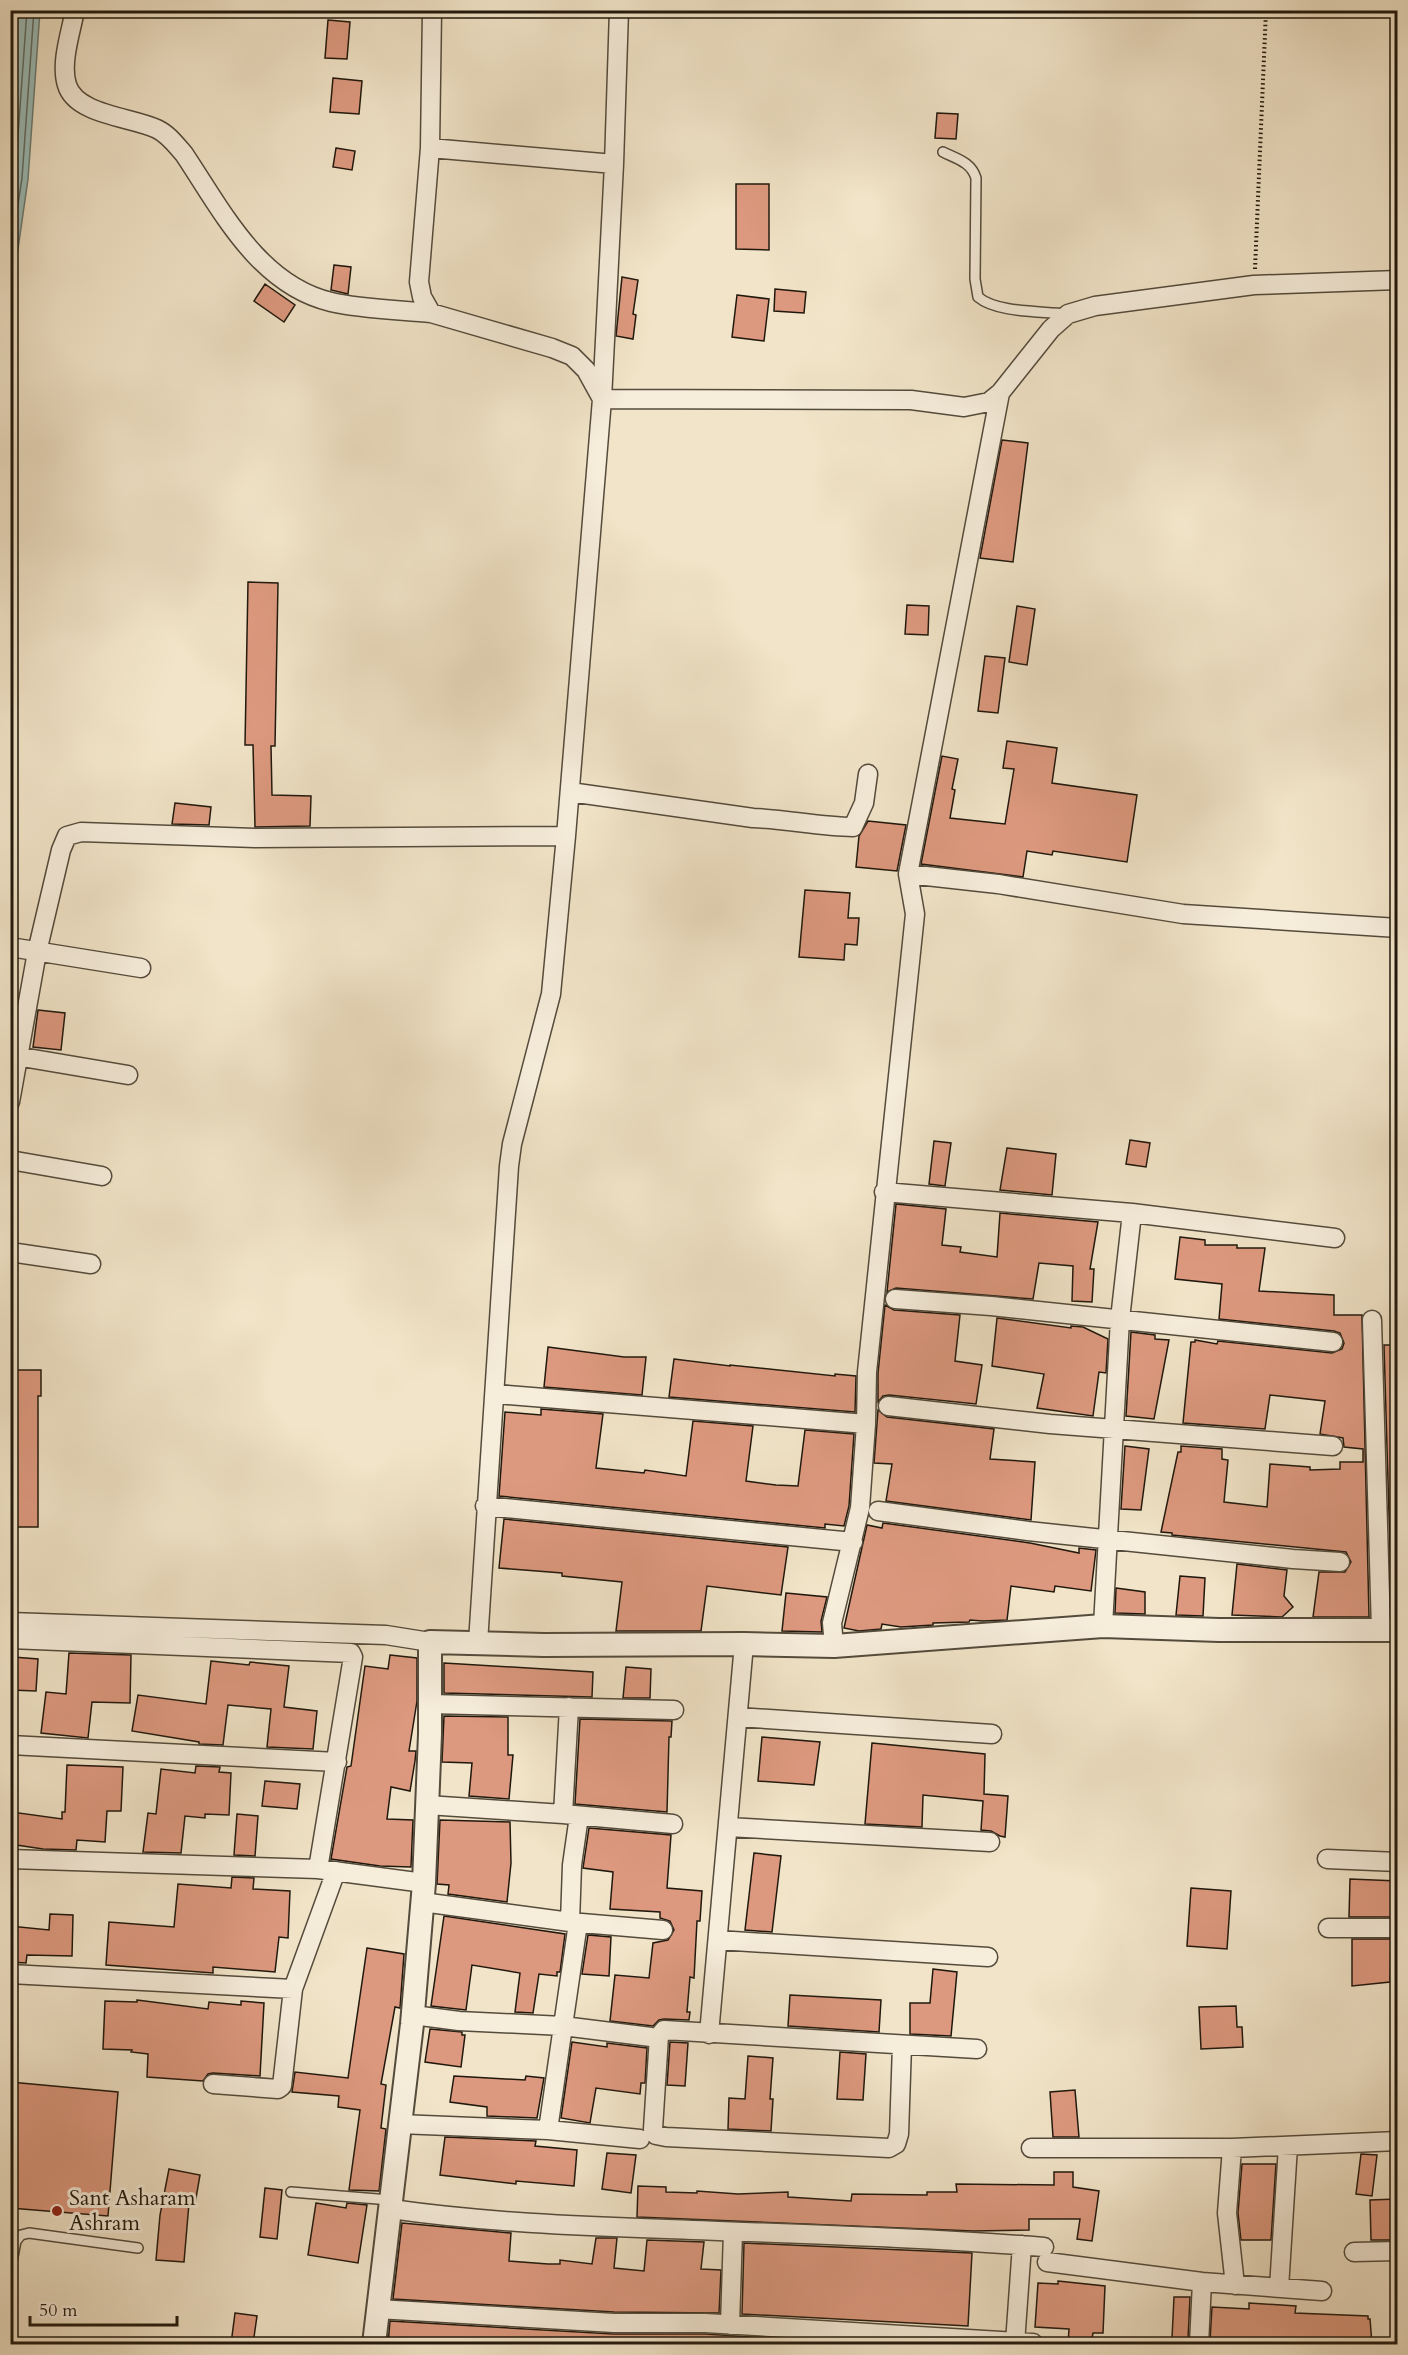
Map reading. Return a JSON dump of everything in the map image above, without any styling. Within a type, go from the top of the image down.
[{"type":"street","points":[[75,10],[65,64],[67,86],[77,100],[97,110],[157,129],[173,141],[247,247],[273,272],[303,292],[332,302],[431,313],[552,348],[572,356],[586,370],[602,399]]},
{"type":"street","points":[[431,313],[422,297],[419,282],[430,148],[432,10]]},
{"type":"street","points":[[478,1644],[512,1144],[551,994],[570,792],[602,399],[619,10]]},
{"type":"street","points":[[430,148],[614,164]]},
{"type":"street","points":[[834,1646],[832,1623],[860,1508],[867,1372],[884,1192],[915,914],[908,874],[995,397],[1051,329],[1068,314],[1095,306],[1134,299],[1254,285],[1398,280]]},
{"type":"street","points":[[602,399],[911,400],[964,407],[995,397]]},
{"type":"street","points":[[570,792],[753,818],[853,827],[864,803],[868,774]]},
{"type":"street","points":[[10,1102],[14,1056],[61,850],[67,836],[81,832],[255,838],[566,836]]},
{"type":"street","points":[[908,874],[998,884],[1183,914],[1398,928]]},
{"type":"street","points":[[10,947],[141,968]]},
{"type":"street","points":[[14,1056],[128,1075]]},
{"type":"street","points":[[10,1160],[102,1176]]},
{"type":"street","points":[[884,1192],[1132,1212],[1335,1238]]},
{"type":"street","points":[[1103,1626],[1120,1319],[1132,1212]]},
{"type":"street","points":[[10,1252],[91,1264]]},
{"type":"street","points":[[895,1299],[1120,1319],[1334,1342]]},
{"type":"street","points":[[10,1622],[386,1635],[430,1642],[478,1644],[834,1646],[1103,1626],[1219,1630],[1389,1630],[1372,1320]]},
{"type":"street","points":[[496,1394],[866,1424]]},
{"type":"street","points":[[888,1406],[1050,1424],[1334,1446]]},
{"type":"street","points":[[486,1506],[853,1542]]},
{"type":"street","points":[[878,1511],[1108,1539],[1340,1562]]},
{"type":"street","points":[[10,1639],[347,1651],[353,1657],[337,1762],[327,1870],[293,1989],[282,2086],[278,2089],[213,2084]]},
{"type":"street","points":[[374,2344],[413,2015],[423,1893],[430,1642]]},
{"type":"street","points":[[710,2034],[744,1644]]},
{"type":"street","points":[[430,1704],[674,1710]]},
{"type":"street","points":[[548,2130],[563,2026],[574,1922],[569,1707]]},
{"type":"street","points":[[738,1717],[993,1734]]},
{"type":"street","points":[[10,1746],[337,1762]]},
{"type":"street","points":[[427,1805],[673,1824]]},
{"type":"street","points":[[728,1827],[990,1842]]},
{"type":"street","points":[[10,1858],[327,1870],[423,1893],[574,1922],[663,1930]]},
{"type":"street","points":[[1327,1859],[1398,1862]]},
{"type":"street","points":[[1328,1928],[1398,1928]]},
{"type":"street","points":[[718,1940],[988,1958]]},
{"type":"street","points":[[10,1974],[293,1989]]},
{"type":"street","points":[[413,2015],[459,2021],[563,2026],[651,2037]]},
{"type":"street","points":[[902,2045],[899,2134],[896,2144],[889,2148],[666,2137],[656,2135],[653,2128],[659,2036],[664,2030],[977,2049]]},
{"type":"street","points":[[399,2124],[548,2130],[640,2139]]},
{"type":"street","points":[[1031,2148],[1232,2148],[1398,2141]]},
{"type":"street","points":[[1279,2288],[1288,2146]]},
{"type":"street","points":[[1232,2148],[1227,2213],[1235,2285]]},
{"type":"street","points":[[391,2204],[437,2215],[569,2225],[1022,2245],[1046,2254],[1202,2282],[1322,2291]]},
{"type":"street","points":[[730,2325],[733,2232]]},
{"type":"street","points":[[377,2309],[614,2322],[730,2325],[1024,2343],[1022,2245]]},
{"type":"street","points":[[1354,2252],[1398,2250]]},
{"type":"street","points":[[1199,2344],[1202,2282]]},
{"type":"lane","points":[[942,152],[967,163],[976,178],[976,290],[978,297],[985,303],[1002,308],[1068,314]]},
{"type":"lane","points":[[291,2192],[391,2204]]},
{"type":"lane","points":[[10,2272],[16,2241],[21,2235],[29,2233],[138,2248]]},
{"type":"path","points":[[1254,285],[1266,10]]},
{"type":"water","points":[[11,10],[40,11],[28,179],[11,298]]},
{"type":"building","points":[[328,20],[350,22],[347,59],[325,58]]},
{"type":"building","points":[[333,78],[362,81],[359,114],[330,112]]},
{"type":"building","points":[[937,113],[958,114],[956,139],[935,138]]},
{"type":"building","points":[[336,148],[355,151],[352,170],[333,167]]},
{"type":"building","points":[[736,184],[769,184],[769,250],[736,249]]},
{"type":"building","points":[[334,265],[351,267],[348,294],[331,290]]},
{"type":"building","points":[[622,277],[638,280],[633,314],[636,315],[633,339],[616,336]]},
{"type":"building","points":[[265,284],[295,305],[284,322],[254,301]]},
{"type":"building","points":[[775,289],[806,292],[804,313],[774,311]]},
{"type":"building","points":[[737,295],[769,299],[764,341],[732,337]]},
{"type":"building","points":[[1002,440],[1028,443],[1013,562],[980,558]]},
{"type":"building","points":[[248,582],[278,583],[275,746],[271,746],[272,795],[311,796],[310,826],[255,827],[253,745],[245,745]]},
{"type":"building","points":[[907,605],[929,606],[928,635],[905,634]]},
{"type":"building","points":[[1017,606],[1035,609],[1027,665],[1009,662]]},
{"type":"building","points":[[985,656],[1005,658],[998,713],[978,711]]},
{"type":"building","points":[[1007,741],[1057,748],[1052,783],[1137,795],[1127,862],[1053,851],[1052,855],[1027,851],[1023,877],[921,864],[942,756],[958,759],[952,789],[955,790],[950,818],[1005,824],[1014,769],[1003,768]]},
{"type":"building","points":[[175,803],[211,807],[209,825],[172,824]]},
{"type":"building","points":[[868,821],[906,825],[897,871],[856,867],[859,836]]},
{"type":"building","points":[[805,890],[850,893],[848,918],[859,918],[857,945],[845,944],[844,960],[799,957]]},
{"type":"building","points":[[38,1010],[65,1013],[61,1050],[33,1047]]},
{"type":"building","points":[[1130,1140],[1150,1143],[1146,1167],[1126,1164]]},
{"type":"building","points":[[934,1141],[951,1143],[945,1186],[929,1184]]},
{"type":"building","points":[[1007,1148],[1056,1154],[1052,1195],[1000,1190]]},
{"type":"building","points":[[896,1204],[946,1209],[942,1245],[961,1247],[960,1252],[997,1257],[1000,1213],[1098,1222],[1090,1269],[1094,1269],[1092,1302],[1072,1301],[1073,1266],[1039,1263],[1033,1299],[896,1288],[887,1292]]},
{"type":"building","points":[[1180,1237],[1205,1240],[1205,1245],[1265,1248],[1259,1291],[1334,1295],[1334,1315],[1362,1315],[1369,1617],[1313,1617],[1319,1572],[1345,1572],[1351,1562],[1346,1552],[1172,1535],[1172,1533],[1161,1532],[1181,1446],[1222,1449],[1222,1459],[1228,1460],[1224,1502],[1267,1507],[1270,1464],[1310,1467],[1310,1470],[1340,1469],[1340,1462],[1363,1462],[1363,1449],[1344,1447],[1343,1438],[1320,1434],[1325,1401],[1270,1395],[1265,1429],[1183,1423],[1191,1342],[1195,1340],[1217,1344],[1218,1341],[1332,1353],[1342,1349],[1344,1343],[1340,1333],[1334,1331],[1219,1319],[1222,1284],[1175,1279]]},
{"type":"building","points":[[885,1305],[894,1310],[960,1315],[955,1361],[982,1365],[976,1404],[889,1395],[883,1396],[878,1402],[878,1373]]},
{"type":"building","points":[[997,1318],[1071,1328],[1071,1326],[1083,1327],[1108,1339],[1106,1373],[1099,1372],[1093,1416],[1037,1408],[1044,1374],[992,1366]]},
{"type":"building","points":[[1131,1332],[1155,1335],[1155,1339],[1169,1340],[1154,1419],[1126,1416]]},
{"type":"building","points":[[1384,1345],[1398,1345],[1398,1617],[1392,1617]]},
{"type":"building","points":[[548,1347],[624,1357],[646,1357],[642,1395],[544,1387]]},
{"type":"building","points":[[674,1359],[835,1376],[835,1374],[856,1376],[855,1412],[669,1397]]},
{"type":"building","points":[[10,1370],[41,1370],[41,1396],[38,1396],[38,1527],[10,1527]]},
{"type":"building","points":[[541,1409],[603,1414],[596,1468],[644,1473],[645,1470],[686,1476],[693,1421],[753,1426],[746,1481],[776,1485],[798,1486],[805,1430],[854,1434],[849,1506],[844,1526],[825,1524],[825,1528],[499,1496],[505,1412],[541,1415]]},
{"type":"building","points":[[878,1410],[887,1417],[994,1429],[990,1459],[1035,1462],[1031,1520],[886,1501],[892,1464],[874,1463]]},
{"type":"building","points":[[1125,1446],[1149,1449],[1141,1510],[1121,1509]]},
{"type":"building","points":[[504,1519],[788,1547],[781,1595],[707,1586],[701,1631],[616,1631],[622,1582],[562,1576],[562,1573],[499,1568]]},
{"type":"building","points":[[883,1523],[1030,1543],[1079,1553],[1079,1548],[1096,1550],[1091,1591],[1055,1586],[1054,1592],[1011,1586],[1007,1620],[970,1620],[969,1622],[901,1627],[882,1624],[881,1629],[859,1631],[844,1628],[867,1525],[882,1528]]},
{"type":"building","points":[[1237,1564],[1287,1570],[1284,1596],[1293,1607],[1282,1617],[1232,1615]]},
{"type":"building","points":[[1180,1576],[1205,1578],[1203,1616],[1176,1615]]},
{"type":"building","points":[[1116,1588],[1145,1592],[1145,1614],[1115,1613]]},
{"type":"building","points":[[786,1593],[827,1597],[821,1621],[822,1632],[782,1631]]},
{"type":"building","points":[[69,1653],[131,1655],[130,1703],[92,1702],[88,1738],[41,1733],[46,1692],[66,1694]]},
{"type":"building","points":[[390,1655],[417,1658],[417,1701],[409,1751],[416,1751],[410,1791],[391,1787],[387,1819],[413,1820],[411,1867],[380,1866],[331,1859],[347,1767],[351,1766],[365,1666],[388,1669]]},
{"type":"building","points":[[13,1657],[38,1659],[36,1691],[11,1690]]},
{"type":"building","points":[[211,1661],[289,1666],[284,1707],[317,1711],[313,1749],[267,1747],[271,1709],[228,1705],[223,1745],[199,1744],[199,1742],[132,1731],[138,1695],[206,1704]]},
{"type":"building","points":[[444,1663],[593,1672],[592,1697],[444,1693]]},
{"type":"building","points":[[626,1667],[651,1669],[650,1698],[623,1698]]},
{"type":"building","points":[[444,1716],[508,1717],[508,1755],[513,1755],[509,1799],[469,1796],[472,1763],[442,1762]]},
{"type":"building","points":[[580,1719],[672,1721],[671,1737],[669,1737],[667,1812],[575,1804]]},
{"type":"building","points":[[762,1737],[820,1742],[814,1785],[758,1781]]},
{"type":"building","points":[[872,1743],[985,1754],[984,1794],[1008,1796],[1005,1837],[991,1831],[981,1830],[983,1801],[923,1795],[922,1827],[865,1824]]},
{"type":"building","points":[[67,1765],[123,1767],[121,1811],[107,1811],[105,1842],[77,1840],[76,1850],[43,1849],[10,1844],[12,1812],[62,1819],[62,1812],[65,1812]]},
{"type":"building","points":[[196,1766],[220,1767],[219,1772],[231,1773],[229,1815],[205,1814],[205,1818],[185,1816],[181,1853],[143,1852],[148,1813],[156,1814],[161,1769],[195,1773]]},
{"type":"building","points":[[265,1781],[300,1784],[297,1809],[262,1806]]},
{"type":"building","points":[[237,1814],[258,1816],[255,1856],[234,1855]]},
{"type":"building","points":[[440,1820],[510,1822],[511,1863],[507,1902],[448,1894],[449,1885],[437,1884]]},
{"type":"building","points":[[589,1828],[671,1835],[667,1888],[702,1891],[700,1921],[697,1921],[694,1978],[690,1977],[687,2012],[690,2012],[689,2020],[664,2019],[659,2020],[653,2026],[610,2021],[615,1975],[649,1978],[653,1943],[668,1940],[674,1930],[670,1921],[660,1918],[660,1912],[610,1909],[613,1872],[583,1868]]},
{"type":"building","points":[[754,1853],[781,1856],[772,1932],[745,1930]]},
{"type":"building","points":[[232,1877],[254,1878],[253,1889],[290,1891],[288,1938],[279,1937],[275,1972],[213,1967],[213,1973],[106,1965],[109,1922],[174,1927],[178,1884],[231,1888]]},
{"type":"building","points":[[1350,1879],[1398,1881],[1398,1917],[1349,1917]]},
{"type":"building","points":[[1191,1888],[1231,1891],[1227,1949],[1187,1946]]},
{"type":"building","points":[[50,1914],[73,1915],[72,1956],[27,1955],[26,1963],[10,1962],[10,1926],[49,1930]]},
{"type":"building","points":[[444,1916],[565,1934],[560,1972],[557,1972],[557,1976],[539,1974],[533,2013],[515,2012],[520,1973],[472,1965],[466,2010],[431,2006]]},
{"type":"building","points":[[588,1935],[611,1937],[609,1976],[582,1974]]},
{"type":"building","points":[[1352,1939],[1391,1939],[1390,1982],[1352,1986]]},
{"type":"building","points":[[367,1948],[404,1954],[400,2008],[395,2007],[381,2084],[386,2085],[381,2128],[386,2129],[379,2191],[349,2190],[360,2110],[338,2107],[339,2096],[292,2092],[295,2072],[348,2078]]},
{"type":"building","points":[[933,1969],[957,1972],[951,2036],[910,2034],[910,2003],[930,2003]]},
{"type":"building","points":[[790,1995],[881,2000],[879,2032],[788,2026]]},
{"type":"building","points":[[137,2000],[208,2009],[209,2002],[241,2005],[241,2001],[264,2003],[260,2076],[213,2073],[208,2074],[203,2081],[147,2077],[148,2054],[131,2052],[132,2050],[103,2049],[105,2001],[137,2002]]},
{"type":"building","points":[[1236,2006],[1237,2027],[1242,2027],[1243,2047],[1201,2049],[1199,2007]]},
{"type":"building","points":[[430,2029],[462,2032],[462,2035],[465,2035],[461,2067],[425,2062]]},
{"type":"building","points":[[572,2042],[607,2047],[607,2043],[647,2048],[645,2083],[641,2083],[640,2094],[596,2088],[590,2123],[561,2118]]},
{"type":"building","points":[[670,2042],[688,2043],[685,2086],[667,2085]]},
{"type":"building","points":[[840,2052],[866,2054],[863,2100],[837,2099]]},
{"type":"building","points":[[748,2056],[773,2058],[770,2099],[773,2099],[771,2131],[728,2129],[729,2098],[745,2099]]},
{"type":"building","points":[[454,2076],[525,2080],[526,2076],[544,2078],[537,2118],[487,2116],[487,2107],[450,2102]]},
{"type":"building","points":[[10,2082],[118,2092],[108,2216],[10,2208]]},
{"type":"building","points":[[1075,2090],[1079,2137],[1053,2137],[1050,2092]]},
{"type":"building","points":[[445,2137],[536,2141],[535,2146],[577,2150],[574,2186],[516,2181],[516,2184],[440,2175]]},
{"type":"building","points":[[607,2153],[636,2155],[631,2193],[602,2189]]},
{"type":"building","points":[[1361,2154],[1377,2155],[1372,2196],[1356,2194]]},
{"type":"building","points":[[1242,2164],[1276,2164],[1271,2240],[1241,2240],[1238,2213]]},
{"type":"building","points":[[169,2169],[200,2175],[195,2204],[189,2203],[184,2262],[156,2260],[160,2215]]},
{"type":"building","points":[[1054,2172],[1073,2172],[1073,2187],[1099,2191],[1092,2241],[1077,2239],[1080,2219],[1029,2219],[1029,2230],[973,2231],[637,2217],[638,2186],[666,2187],[666,2192],[697,2193],[697,2191],[738,2194],[788,2192],[788,2197],[851,2201],[852,2194],[927,2195],[927,2192],[957,2192],[956,2184],[1054,2185]]},
{"type":"building","points":[[265,2188],[282,2190],[277,2239],[260,2237]]},
{"type":"building","points":[[1397,2199],[1398,2240],[1371,2240],[1370,2200]]},
{"type":"building","points":[[316,2203],[346,2208],[347,2203],[367,2205],[358,2263],[308,2255]]},
{"type":"building","points":[[402,2223],[511,2233],[509,2261],[548,2264],[560,2264],[560,2260],[592,2264],[596,2238],[617,2238],[614,2268],[644,2271],[647,2240],[704,2242],[701,2269],[721,2270],[719,2313],[614,2312],[393,2299]]},
{"type":"building","points":[[744,2243],[972,2253],[968,2326],[742,2314]]},
{"type":"building","points":[[1058,2281],[1105,2286],[1103,2333],[1093,2333],[1091,2344],[1068,2344],[1069,2329],[1035,2327],[1038,2283],[1058,2284]]},
{"type":"building","points":[[1174,2297],[1190,2297],[1188,2339],[1172,2338]]},
{"type":"building","points":[[1249,2303],[1296,2306],[1295,2313],[1368,2316],[1372,2344],[1305,2344],[1305,2342],[1268,2340],[1268,2342],[1236,2341],[1236,2343],[1210,2341],[1212,2307],[1249,2309]]},
{"type":"building","points":[[235,2313],[257,2316],[253,2344],[231,2344]]},
{"type":"building","points":[[390,2321],[613,2334],[705,2334],[833,2342],[833,2344],[388,2344]]},
{"type":"place","name":"Sant Asharam Ashram","points":[[57,2211]]}]
